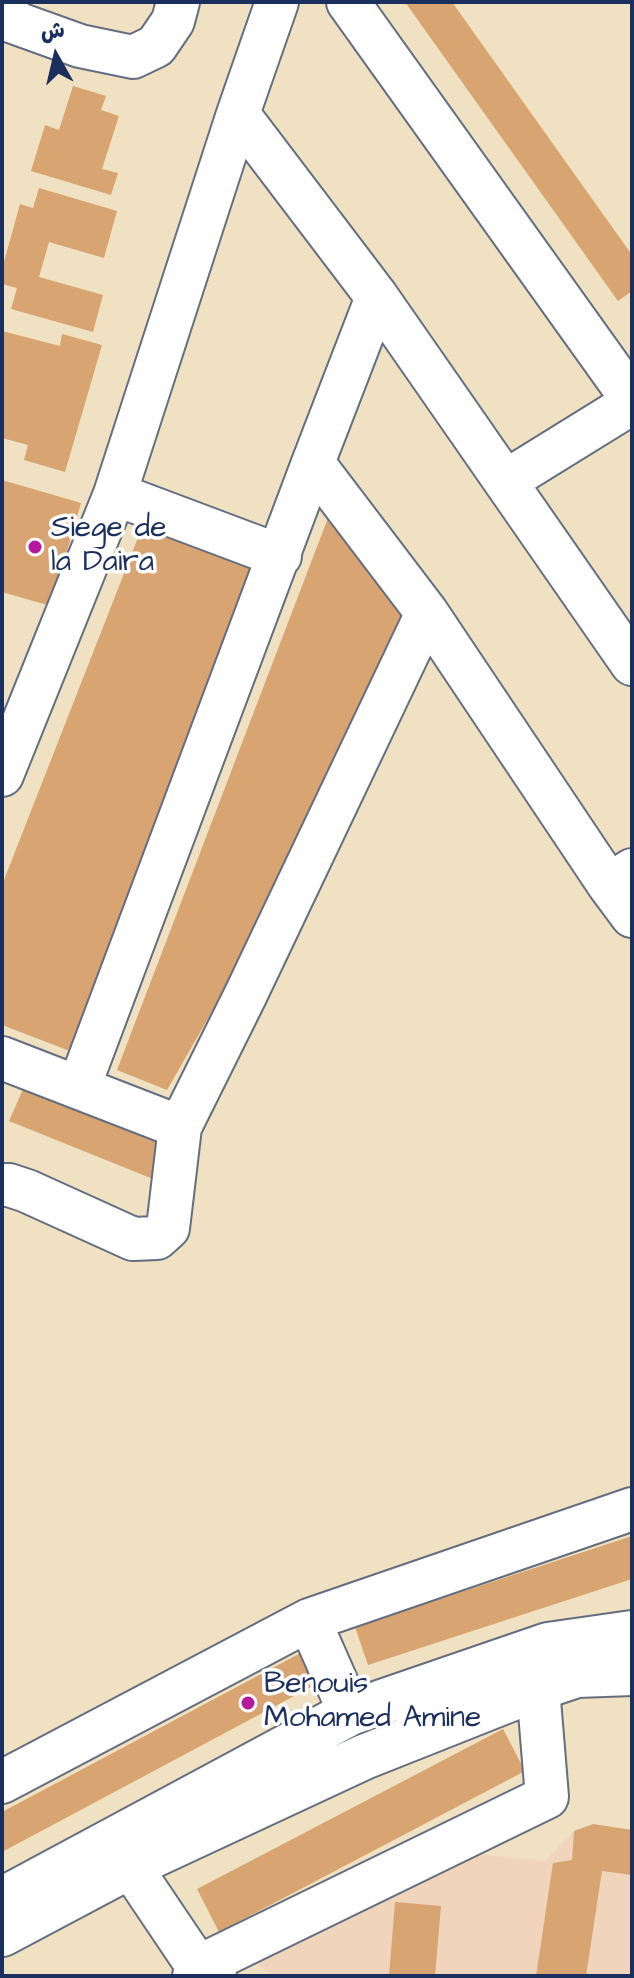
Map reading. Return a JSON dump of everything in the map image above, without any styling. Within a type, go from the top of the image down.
[{"type":"main road","points":[[2,18],[6,2]]},
{"type":"main road","points":[[2,1900],[350,1713],[548,1645],[632,1633]]},
{"type":"main road","points":[[2,1934],[130,1866],[364,1757],[577,1675],[632,1673]]},
{"type":"street","points":[[2,18],[80,46],[133,57],[156,46],[173,21],[178,2]]},
{"type":"street","points":[[7,749],[115,494],[277,2]]},
{"type":"street","points":[[348,2],[632,401],[506,481]]},
{"type":"street","points":[[238,114],[377,297],[632,664]]},
{"type":"street","points":[[79,1087],[377,297]]},
{"type":"street","points":[[313,463],[427,613],[624,890]]},
{"type":"street","points":[[115,494],[280,556]]},
{"type":"street","points":[[2,1185],[27,1191],[133,1239],[157,1238],[168,1228],[180,1127],[427,613]]},
{"type":"street","points":[[2,1058],[180,1127]]},
{"type":"street","points":[[2,1782],[309,1620],[632,1509]]},
{"type":"street","points":[[309,1620],[350,1713]]},
{"type":"street","points":[[130,1866],[202,1973],[547,1797],[538,1688]]},
{"type":"shaded area","points":[[593,1824],[632,1830],[632,1976],[275,1976],[249,1960],[466,1853],[545,1861],[574,1831]]},
{"type":"building","points":[[405,2],[452,2],[632,255],[632,291],[618,301]]},
{"type":"building","points":[[73,86],[106,96],[101,110],[119,116],[102,169],[118,173],[111,195],[31,171],[45,125],[59,130]]},
{"type":"building","points":[[39,188],[117,211],[104,258],[49,242],[39,277],[103,295],[93,332],[11,309],[17,288],[2,284],[2,269],[20,204],[33,208]]},
{"type":"building","points":[[2,331],[60,346],[62,334],[102,345],[65,472],[24,460],[28,445],[2,438]]},
{"type":"building","name":"Siege de la Daira","points":[[2,480],[81,503],[51,606],[2,592]]},
{"type":"building","points":[[328,518],[352,523],[408,599],[316,830],[167,1090],[117,1070]]},
{"type":"building","points":[[143,525],[264,571],[75,1053],[2,1025],[2,885]]},
{"type":"building","points":[[24,1087],[167,1144],[153,1179],[9,1121]]},
{"type":"building","points":[[632,1536],[632,1579],[368,1665],[355,1627]]},
{"type":"building","points":[[310,1648],[326,1679],[2,1852],[2,1812]]},
{"type":"building","points":[[503,1729],[525,1771],[219,1932],[197,1889]]},
{"type":"building","points":[[593,1824],[632,1830],[632,1875],[602,1871],[586,1976],[536,1976],[553,1863],[572,1860],[574,1831]]},
{"type":"building","points":[[395,1902],[441,1906],[435,1976],[389,1976]]},
{"type":"place","name":"Siege de la Daira","points":[[35,547]]},
{"type":"place","name":"Benouis Mohamed Amine","points":[[248,1703]]}]
